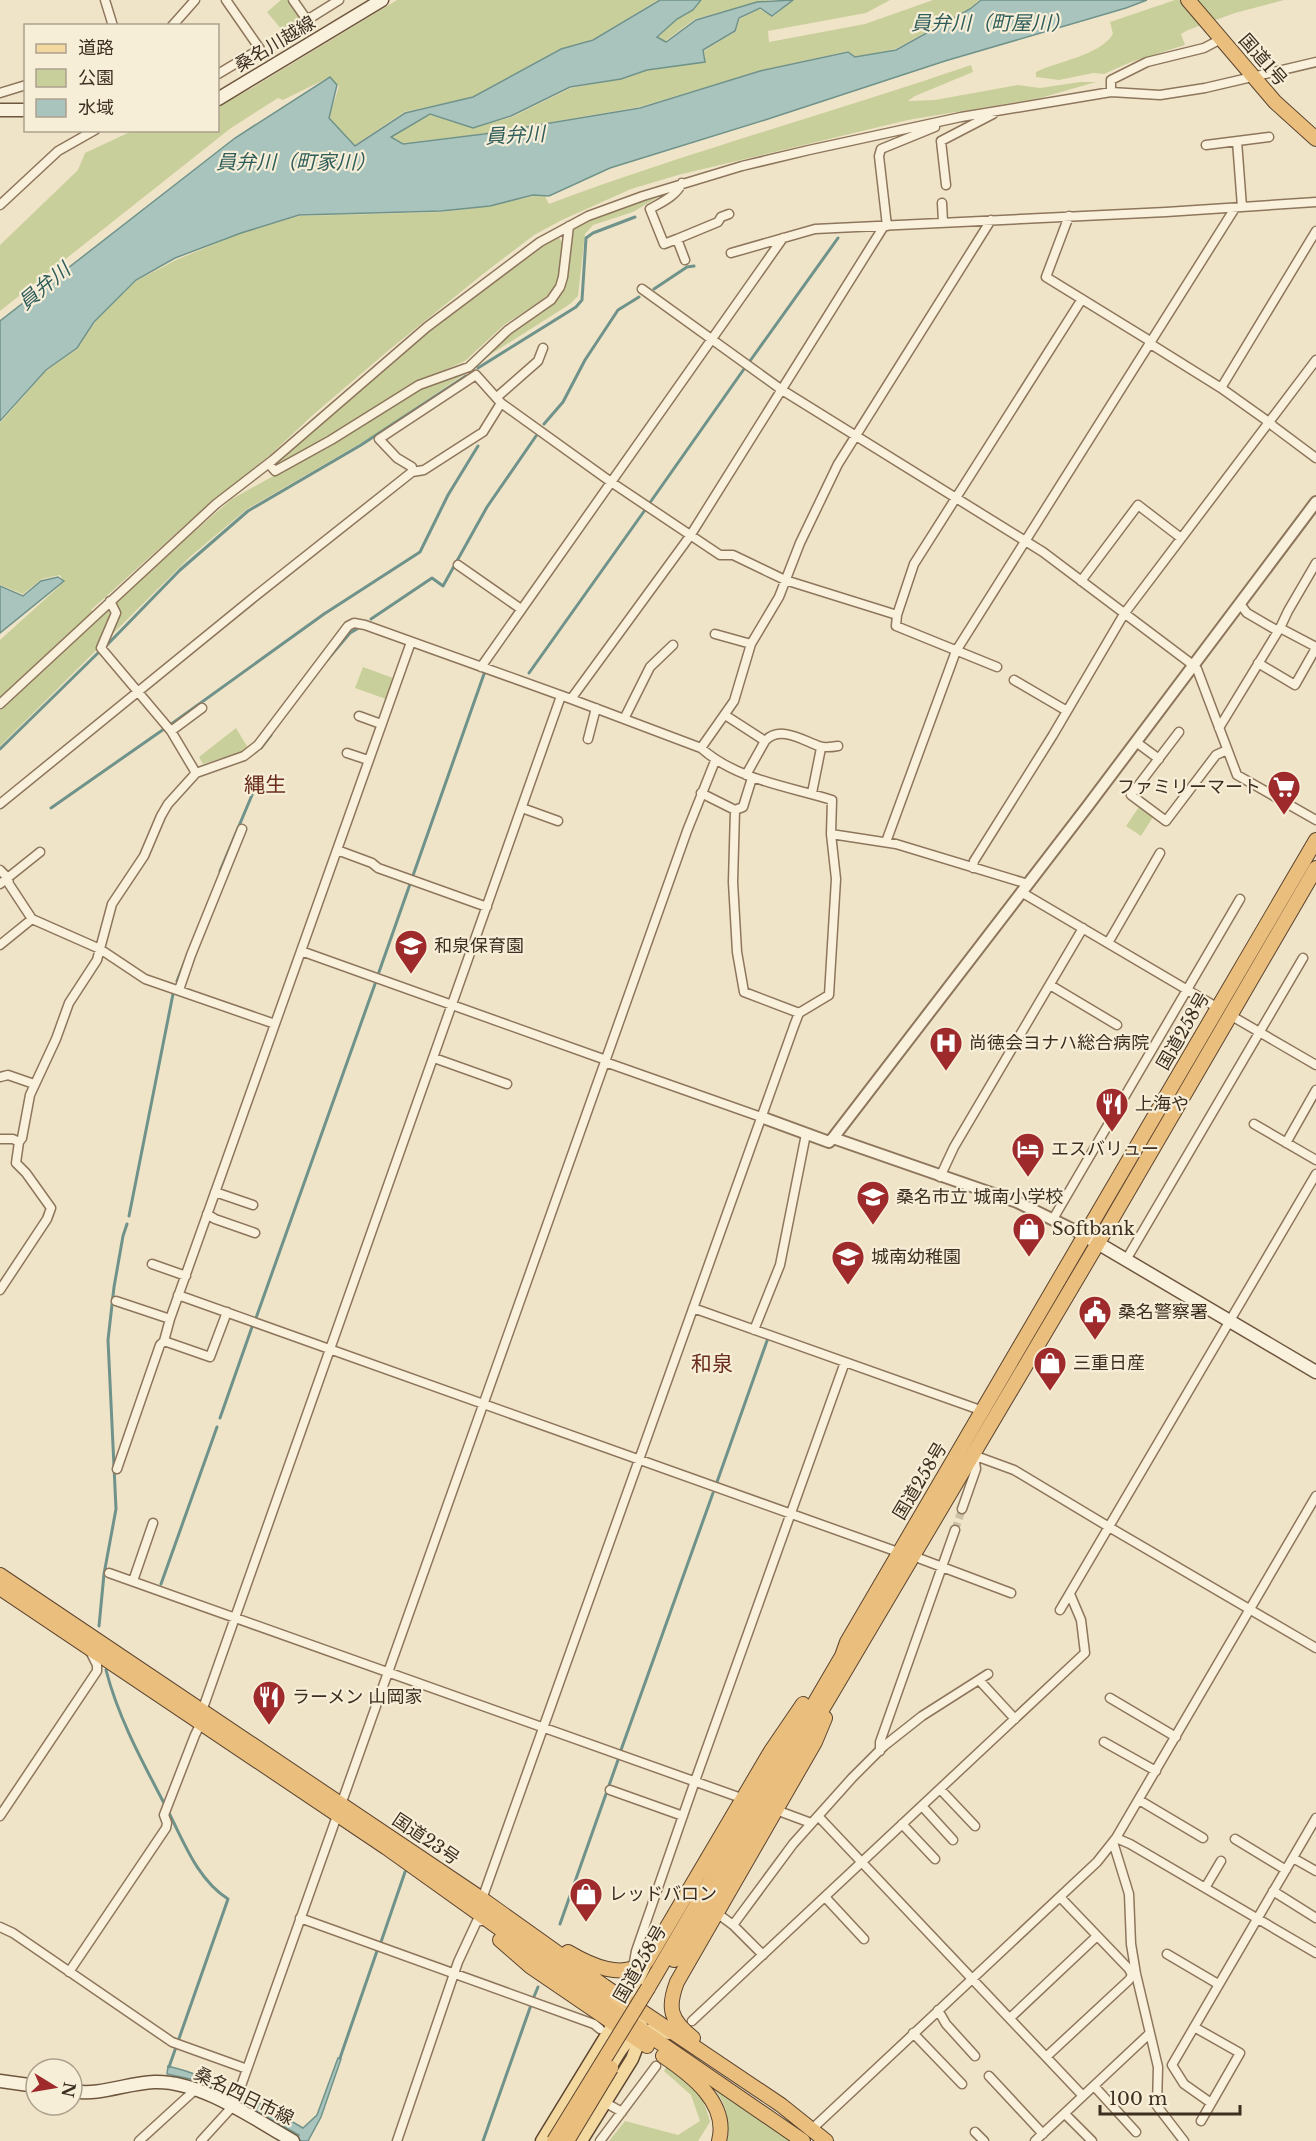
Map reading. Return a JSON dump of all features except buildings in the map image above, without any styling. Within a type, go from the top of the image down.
[{"type":"highway","name":"国道1号","points":[[1188,0],[1275,102],[1316,139]]},
{"type":"highway","name":"国道258号","points":[[555,2141],[651,1991],[841,1680],[974,1455],[1098,1243],[1316,840]]},
{"type":"highway","name":"国道258号","points":[[567,2141],[842,1656],[847,1642],[898,1552],[983,1412],[1084,1235],[1316,868]]},
{"type":"highway","name":"国道23号","points":[[0,1575],[202,1717],[339,1809],[482,1899],[528,1933],[621,2012]]},
{"type":"highway","name":"国道23号","points":[[0,1588],[90,1650],[202,1717]]},
{"type":"highway","points":[[528,1933],[555,1944],[598,1967],[618,1971],[633,1968],[647,1961],[690,1897],[771,1751],[837,1653],[847,1642]]},
{"type":"highway","points":[[781,2105],[679,2027],[671,2004],[677,1982],[715,1911],[815,1742],[841,1680]]},
{"type":"highway","name":"国道23号","points":[[339,1809],[465,1905],[469,1914],[482,1921],[531,1967],[621,2012],[674,2034],[781,2105],[826,2141]]},
{"type":"highway","points":[[621,2012],[639,2036],[688,2075],[706,2093],[717,2109],[721,2122],[719,2141]]},
{"type":"highway","points":[[639,2036],[803,2141]]},
{"type":"main road","name":"桑名川越線","points":[[219,98],[382,0]]},
{"type":"main road","points":[[0,110],[24,110]]},
{"type":"main road","points":[[1084,1235],[1316,1372]]},
{"type":"main road","points":[[542,2141],[621,2012],[647,1961]]},
{"type":"main road","points":[[555,2141],[577,2120],[619,2052],[639,2036],[656,2029],[674,2034]]},
{"type":"main road","points":[[581,2141],[606,2103],[639,2036]]},
{"type":"main road","points":[[0,2081],[24,2084]]},
{"type":"main road","name":"桑名四日市線","points":[[84,2091],[106,2090],[153,2082],[173,2083],[196,2089],[293,2141]]},
{"type":"street","points":[[105,0],[112,24]]},
{"type":"street","points":[[175,24],[195,0]]},
{"type":"street","points":[[219,73],[261,49],[226,0]]},
{"type":"street","points":[[293,0],[307,20],[339,0]]},
{"type":"street","points":[[1111,92],[1111,80],[1147,62],[1204,48],[1217,35]]},
{"type":"street","points":[[0,704],[216,504],[269,464],[427,327],[540,242],[588,216],[682,183],[809,150],[961,117],[1111,92],[1160,95],[1316,62]]},
{"type":"street","points":[[0,93],[24,86]]},
{"type":"street","points":[[946,185],[941,141],[996,112]]},
{"type":"street","points":[[572,699],[690,536],[886,226],[879,156],[881,149],[961,117]]},
{"type":"street","points":[[0,205],[58,152],[92,132]]},
{"type":"street","points":[[1206,145],[1269,137]]},
{"type":"street","points":[[885,842],[956,651],[1150,342],[1239,208],[1238,141]]},
{"type":"street","points":[[682,183],[679,190],[650,209],[664,244],[718,222],[721,217],[729,214]]},
{"type":"street","points":[[731,253],[815,229],[1239,208],[1316,202]]},
{"type":"street","points":[[942,203],[943,222]]},
{"type":"street","points":[[1070,216],[1046,278],[1221,388],[1316,458]]},
{"type":"street","points":[[701,748],[725,715],[739,689],[751,644],[776,604],[822,497],[856,435],[991,220]]},
{"type":"street","points":[[269,464],[275,471],[331,440],[419,385],[469,367],[508,330],[551,300],[560,287],[569,226]]},
{"type":"street","points":[[1221,388],[1316,231]]},
{"type":"street","points":[[481,666],[783,238]]},
{"type":"street","points":[[677,239],[685,260]]},
{"type":"street","points":[[642,289],[782,390],[1043,552],[1194,665],[1237,775],[1316,820]]},
{"type":"street","points":[[997,667],[896,626],[897,615],[914,564],[1082,299]]},
{"type":"street","points":[[0,804],[412,472],[424,470],[483,432],[499,400],[537,362],[543,348]]},
{"type":"street","points":[[973,867],[974,861],[1124,614],[1316,360]]},
{"type":"street","points":[[469,367],[499,400],[611,482],[720,555],[733,555],[785,580],[897,615]]},
{"type":"street","points":[[412,472],[412,467],[397,458],[379,439],[476,375]]},
{"type":"street","points":[[1080,581],[1138,505],[1181,538]]},
{"type":"street","points":[[301,951],[828,1142],[834,1138],[1239,604],[1314,510]]},
{"type":"street","points":[[1219,728],[1316,563]]},
{"type":"street","points":[[459,565],[521,609]]},
{"type":"street","points":[[110,601],[116,613],[103,650],[171,731],[196,773]]},
{"type":"street","points":[[1239,604],[1247,613],[1316,648],[1295,685],[1258,663]]},
{"type":"street","points":[[0,1290],[47,1219],[51,1208],[30,1178],[16,1163],[19,1142],[22,1138],[34,1084],[56,1039],[69,1003],[93,967],[112,904],[144,856],[160,816],[168,804],[196,773],[244,756],[258,745],[348,626],[358,623],[481,666],[701,748],[715,761],[749,776],[832,800],[831,834],[836,879],[829,996],[799,1013],[482,1899]]},
{"type":"street","points":[[715,634],[751,644]]},
{"type":"street","points":[[117,1469],[160,1345],[165,1341],[178,1295],[411,642]]},
{"type":"street","points":[[624,719],[650,667],[673,645]]},
{"type":"street","points":[[1014,680],[1067,711]]},
{"type":"street","points":[[69,1972],[166,1827],[167,1809],[202,1717],[235,1617],[561,696]]},
{"type":"street","points":[[171,731],[202,708]]},
{"type":"street","points":[[588,739],[596,708]]},
{"type":"street","points":[[725,715],[765,741]]},
{"type":"street","points":[[359,716],[381,724]]},
{"type":"street","points":[[1179,732],[1131,795],[1166,821],[1216,755],[1227,750]]},
{"type":"street","points":[[701,793],[735,810],[743,807],[749,776],[765,741],[770,736],[788,734],[821,748],[838,746]]},
{"type":"street","points":[[1136,742],[1159,759]]},
{"type":"street","points":[[812,794],[821,748]]},
{"type":"street","points":[[347,753],[368,760]]},
{"type":"street","points":[[201,2141],[232,2107],[248,2069],[701,793],[715,761]]},
{"type":"street","points":[[522,808],[558,821]]},
{"type":"street","points":[[735,810],[733,882],[737,952],[744,992],[799,1013]]},
{"type":"street","points":[[179,990],[190,955],[242,829]]},
{"type":"street","points":[[831,834],[885,842],[973,867],[1024,888],[1083,928],[1316,1065]]},
{"type":"street","points":[[337,850],[487,907]]},
{"type":"street","points":[[0,884],[40,852]]},
{"type":"street","points":[[1108,943],[1160,853]]},
{"type":"street","points":[[0,870],[8,878],[9,884],[32,919],[100,950],[145,979],[274,1024]]},
{"type":"street","points":[[1053,1219],[1240,900]]},
{"type":"street","points":[[0,945],[32,919]]},
{"type":"street","points":[[940,1177],[954,1147],[1083,928]]},
{"type":"street","points":[[1126,1260],[1303,958]]},
{"type":"street","points":[[1050,985],[1117,1025]]},
{"type":"street","points":[[434,1058],[507,1084]]},
{"type":"street","points":[[0,1077],[8,1075],[34,1084]]},
{"type":"street","points":[[1286,1143],[1316,1090]]},
{"type":"street","points":[[1254,1124],[1316,1160]]},
{"type":"street","points":[[754,1330],[780,1265],[806,1134]]},
{"type":"street","points":[[834,1138],[940,1177],[1017,1202],[1084,1235]]},
{"type":"street","points":[[0,1139],[13,1139],[19,1142]]},
{"type":"street","points":[[1060,1611],[1316,1174]]},
{"type":"street","points":[[215,1192],[253,1205]]},
{"type":"street","points":[[207,1214],[255,1233]]},
{"type":"street","points":[[152,1264],[186,1275]]},
{"type":"street","points":[[178,1295],[898,1552]]},
{"type":"street","points":[[116,1301],[170,1319]]},
{"type":"street","points":[[693,1308],[983,1412]]},
{"type":"street","points":[[165,1341],[210,1357],[227,1312]]},
{"type":"street","points":[[633,1968],[636,1952],[695,1781],[845,1362]]},
{"type":"street","points":[[962,1509],[976,1469],[974,1455],[1014,1470],[1316,1648]]},
{"type":"street","points":[[812,2129],[1097,1862],[1115,1840],[1316,1496]]},
{"type":"street","points":[[133,1581],[153,1523]]},
{"type":"street","points":[[880,1751],[880,1742],[955,1530]]},
{"type":"street","points":[[913,1556],[1011,1593]]},
{"type":"street","points":[[109,1573],[744,1798]]},
{"type":"street","points":[[692,2021],[1085,1653],[1081,1620],[1070,1594]]},
{"type":"street","points":[[0,1816],[97,1671],[97,1665],[90,1650]]},
{"type":"street","points":[[733,1925],[811,1824],[893,1738],[922,1716],[988,1674]]},
{"type":"street","points":[[979,1680],[1015,1719]]},
{"type":"street","points":[[1110,1698],[1176,1737]]},
{"type":"street","points":[[1104,1742],[1156,1771]]},
{"type":"street","points":[[940,1789],[975,1826]]},
{"type":"street","points":[[610,1790],[683,1816]]},
{"type":"street","points":[[1139,1800],[1203,1838]]},
{"type":"street","points":[[922,1806],[953,1840]]},
{"type":"street","points":[[776,1810],[811,1824]]},
{"type":"street","points":[[818,1816],[1083,2096]]},
{"type":"street","points":[[1172,2065],[1273,1891],[1312,1832],[1316,1818]]},
{"type":"street","points":[[902,1824],[935,1859]]},
{"type":"street","points":[[1235,1839],[1286,1870]]},
{"type":"street","points":[[1115,1840],[1130,1844],[1316,1953]]},
{"type":"street","points":[[1115,1840],[1130,1902],[1134,1974],[1158,2067],[1157,2106],[1184,2141]]},
{"type":"street","points":[[1293,1858],[1316,1871]]},
{"type":"street","points":[[1205,1888],[1221,1861]]},
{"type":"street","points":[[1273,1891],[1316,1918]]},
{"type":"street","points":[[825,1897],[864,1939]]},
{"type":"street","points":[[1060,1897],[1134,1974]]},
{"type":"street","points":[[715,1911],[733,1925],[763,1955]]},
{"type":"street","points":[[300,1918],[594,2024],[600,2029]]},
{"type":"street","points":[[397,2141],[458,1962],[482,1921]]},
{"type":"street","points":[[0,1927],[177,2044],[248,2069]]},
{"type":"street","points":[[1010,2018],[1097,1936]]},
{"type":"street","points":[[1167,1954],[1218,1984]]},
{"type":"street","points":[[1046,2056],[1134,1974]]},
{"type":"street","points":[[938,2010],[946,2024],[975,2056]]},
{"type":"street","points":[[1194,2027],[1240,2053],[1201,2121]]},
{"type":"street","points":[[913,2033],[962,2084]]},
{"type":"street","points":[[1035,2141],[1149,2034]]},
{"type":"street","points":[[1158,2067],[1172,2065]]},
{"type":"street","points":[[1172,2065],[1184,2084],[1211,2103]]},
{"type":"street","points":[[600,2141],[656,2066]]},
{"type":"street","points":[[989,2076],[1052,2141]]},
{"type":"street","points":[[1094,2086],[1136,2132]]},
{"type":"street","points":[[139,2141],[196,2089]]},
{"type":"street","points":[[606,2103],[622,2112]]},
{"type":"street","points":[[1065,2114],[1092,2141]]},
{"type":"street","points":[[975,2132],[984,2141]]},
{"type":"green space","points":[[281,0],[289,0],[305,24],[287,36],[267,12]]},
{"type":"green space","points":[[397,0],[658,0],[593,39],[559,49],[472,97],[404,112],[355,145],[329,118],[339,86],[330,77],[283,100],[278,98],[231,128],[0,311],[0,245],[78,170],[85,153],[130,132],[219,132],[219,105]]},
{"type":"green space","points":[[702,0],[772,0],[695,19],[665,41],[658,37],[677,19],[694,10]]},
{"type":"green space","points":[[793,0],[890,0],[866,13],[768,31],[769,42],[865,24],[933,0],[979,0],[969,9],[895,49],[854,57],[848,51],[759,71],[639,107],[482,134],[403,143],[391,136],[430,115],[473,128],[512,117],[571,88],[621,79],[646,70],[705,62],[704,51],[735,32],[740,19],[759,9],[773,17]]},
{"type":"green space","points":[[1175,0],[1284,0],[1235,13],[1188,30],[1181,34],[1185,45],[1131,62],[1104,74],[1093,73],[1059,80],[1036,77],[1036,72],[1098,48],[1113,34],[1110,22]]},
{"type":"green space","points":[[971,65],[973,72],[908,101],[935,100],[1018,85],[1040,88],[1096,82],[1040,98],[908,120],[678,175],[631,189],[534,235],[389,350],[269,456],[203,509],[91,610],[97,615],[232,499],[359,428],[410,395],[458,371],[469,371],[375,435],[247,509],[191,556],[0,746],[0,640],[64,582],[60,575],[42,579],[23,594],[0,585],[0,423],[46,371],[77,349],[96,321],[136,281],[176,260],[241,233],[299,216],[441,212],[490,206],[534,196],[545,196],[549,204],[654,167]]},
{"type":"green space","points":[[672,189],[633,212],[593,225],[585,234],[578,296],[570,304],[485,358],[506,333],[537,315],[559,298],[568,276],[574,229],[608,211]]},
{"type":"green space","points":[[558,236],[563,244],[558,282],[554,290],[542,300],[504,325],[465,361],[415,383],[343,430],[276,468],[272,464],[427,331],[541,245]]},
{"type":"green space","points":[[363,667],[393,678],[386,699],[355,688]]},
{"type":"green space","points":[[236,728],[248,748],[203,764],[199,757]]},
{"type":"green space","points":[[1139,807],[1153,817],[1141,836],[1126,826]]},
{"type":"green space","points":[[667,2066],[695,2089],[704,2103],[710,2122],[698,2141],[609,2141],[625,2121],[678,2135],[700,2121],[691,2095],[664,2071]]},
{"type":"green space","points":[[698,2074],[797,2141],[725,2141],[726,2110],[719,2095]]},
{"type":"water","name":"員弁川（町家川）","points":[[660,0],[701,0],[693,10],[677,19],[657,37],[666,42],[696,20],[757,2],[793,0],[772,16],[760,8],[739,18],[735,31],[703,50],[705,62],[647,70],[621,79],[570,87],[511,116],[473,128],[430,114],[391,137],[403,144],[484,134],[640,108],[760,71],[848,52],[855,57],[896,50],[970,9],[981,0],[1147,0],[945,61],[610,168],[549,196],[533,195],[490,206],[441,211],[299,215],[241,233],[175,258],[136,280],[94,322],[77,348],[46,370],[0,421],[0,321],[235,138],[330,77],[337,85],[329,118],[355,146],[405,113],[473,97],[561,49],[593,40]]},
{"type":"water","points":[[58,577],[64,581],[0,633],[0,586],[23,596],[41,581]]},
{"type":"water","points":[[338,2058],[341,2059],[321,2117],[308,2141],[295,2141],[299,2135],[215,2089],[195,2080],[167,2074],[168,2066],[204,2077],[303,2128],[317,2115]]},
{"type":"waterway","points":[[478,368],[576,307],[582,300],[586,238],[593,233],[635,217]]},
{"type":"waterway","points":[[750,361],[838,238]]},
{"type":"waterway","points":[[654,289],[687,267],[694,266]]},
{"type":"waterway","points":[[544,424],[563,402],[585,360],[618,310],[639,297]]},
{"type":"waterway","points":[[649,504],[744,369]]},
{"type":"waterway","points":[[105,647],[180,570],[248,511],[361,445],[466,376]]},
{"type":"waterway","points":[[371,619],[432,578],[443,586],[487,507],[536,436]]},
{"type":"waterway","points":[[170,725],[324,614],[420,552],[448,495],[478,446]]},
{"type":"waterway","points":[[529,673],[645,510]]},
{"type":"waterway","points":[[327,660],[350,633],[357,629]]},
{"type":"waterway","points":[[0,749],[100,651]]},
{"type":"waterway","points":[[379,972],[484,674]]},
{"type":"waterway","points":[[51,808],[164,729]]},
{"type":"waterway","points":[[261,748],[271,735]]},
{"type":"waterway","points":[[220,871],[252,795]]},
{"type":"waterway","points":[[177,981],[185,961]]},
{"type":"waterway","points":[[256,1318],[375,984]]},
{"type":"waterway","points":[[129,1216],[173,994]]},
{"type":"waterway","points":[[99,1626],[104,1574],[116,1509],[108,1340],[114,1287],[127,1224]]},
{"type":"waterway","points":[[220,1418],[252,1327]]},
{"type":"waterway","points":[[717,1482],[768,1338]]},
{"type":"waterway","points":[[161,1584],[217,1427]]},
{"type":"waterway","points":[[621,1750],[713,1493]]},
{"type":"waterway","points":[[106,1670],[124,1722],[165,1805]]},
{"type":"waterway","points":[[560,1924],[618,1760]]},
{"type":"waterway","points":[[168,1811],[200,1871],[217,1891],[228,1899],[169,2067]]},
{"type":"waterway","points":[[381,1942],[405,1872]]},
{"type":"waterway","points":[[340,2058],[377,1951]]},
{"type":"waterway","points":[[533,1999],[538,1987]]},
{"type":"waterway","points":[[483,2141],[531,2005]]},
{"type":"tunnel","points":[[955,1530],[962,1509]]},
{"type":"place","name":"ファミリーマート","points":[[1284,816]]},
{"type":"place","name":"和泉保育園","points":[[411,975]]},
{"type":"place","name":"尚徳会ヨナハ総合病院","points":[[946,1072]]},
{"type":"place","name":"上海や","points":[[1112,1133]]},
{"type":"place","name":"エスバリュー","points":[[1028,1178]]},
{"type":"place","name":"桑名市立 城南小学校","points":[[873,1226]]},
{"type":"place","name":"Softbank","points":[[1029,1258]]},
{"type":"place","name":"城南幼稚園","points":[[848,1286]]},
{"type":"place","name":"桑名警察署","points":[[1095,1341]]},
{"type":"place","name":"三重日産","points":[[1050,1392]]},
{"type":"place","name":"ラーメン 山岡家","points":[[269,1726]]},
{"type":"place","name":"レッドバロン","points":[[586,1923]]},
{"type":"district","name":"縄生","points":[[265,785]]},
{"type":"district","name":"和泉","points":[[712,1364]]},
{"type":"water label","name":"員弁川（町屋川）","points":[[991,23]]},
{"type":"water label","name":"員弁川","points":[[515,135]]},
{"type":"water label","name":"員弁川","points":[[44,286]]}]
